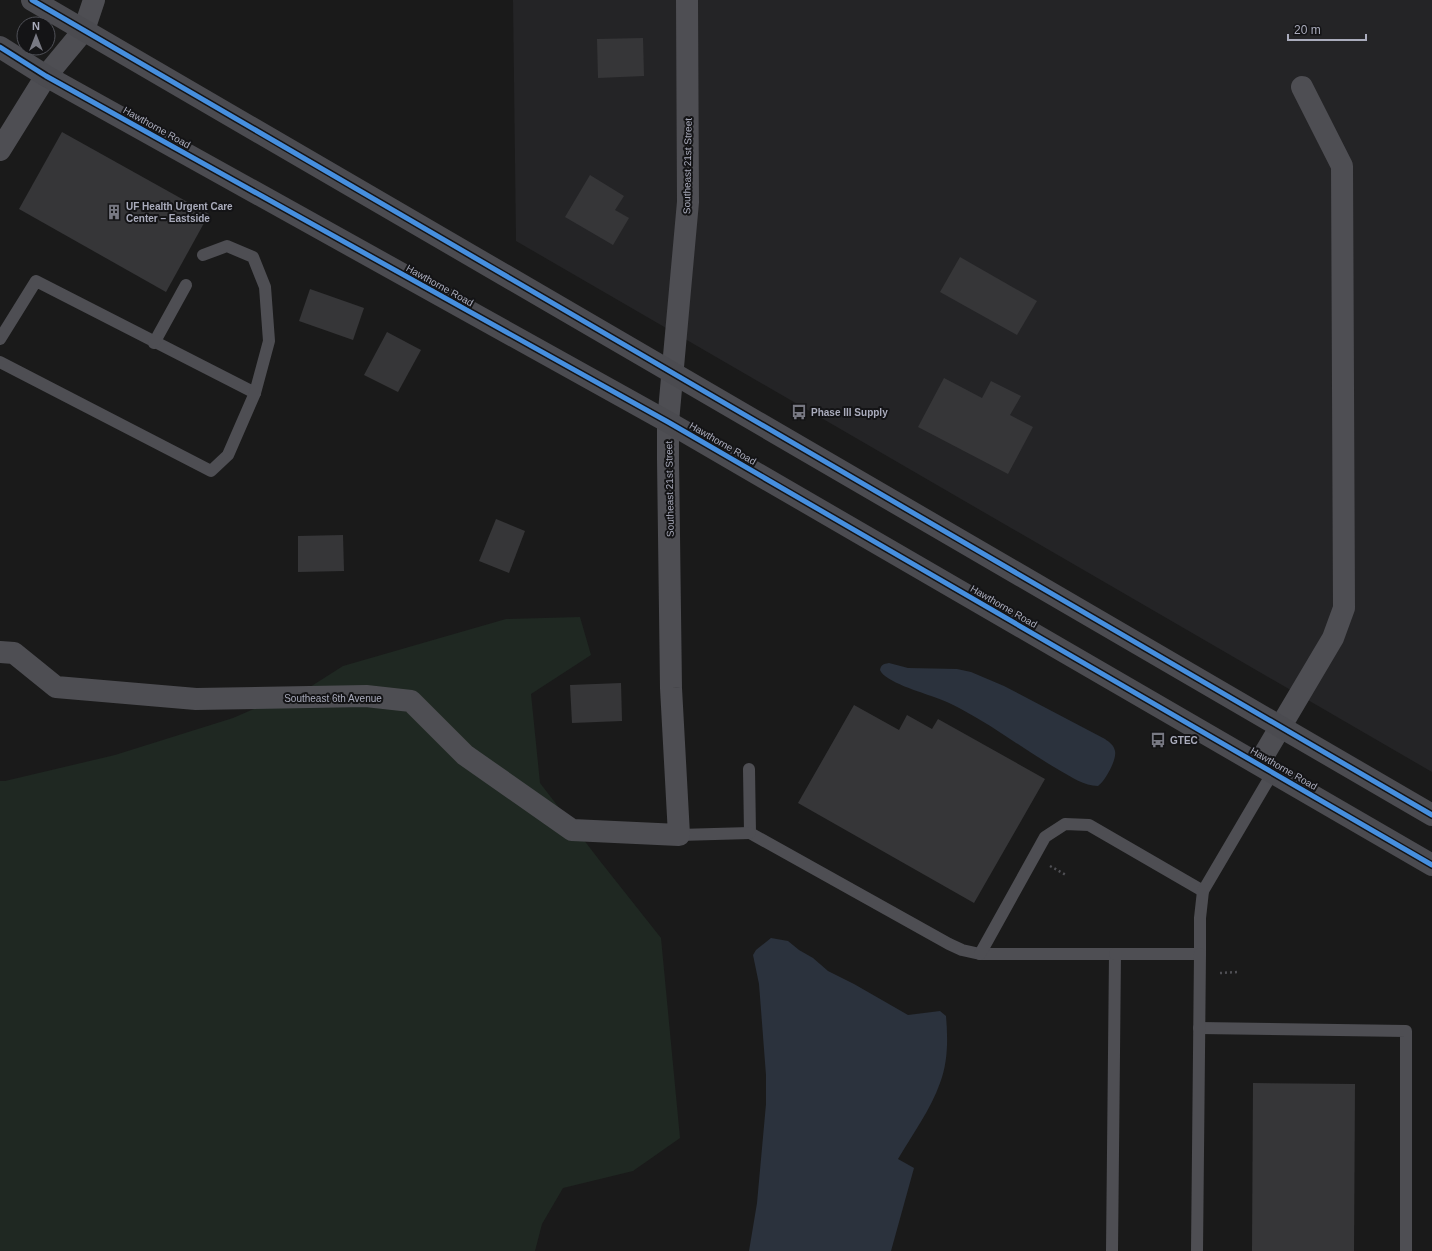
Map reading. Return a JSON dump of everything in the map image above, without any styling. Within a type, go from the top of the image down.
[{"type":"highway","points":[[32,0],[1432,815]]},
{"type":"highway","name":"Hawthorne Road","points":[[0,47],[46,76],[668,422],[1432,865]]},
{"type":"street","points":[[0,150],[46,76],[84,30],[94,0]]},
{"type":"street","name":"Southeast 21st Street","points":[[679,835],[672,688],[668,422],[688,202],[687,0]]},
{"type":"street","points":[[1266,768],[1280,726],[1333,638],[1344,608],[1342,166],[1302,87]]},
{"type":"street","name":"Southeast 6th Avenue","points":[[0,652],[14,653],[56,687],[196,699],[366,696],[411,701],[465,755],[572,830],[679,835]]},
{"type":"lane","points":[[0,362],[211,471],[228,455],[255,394],[269,341],[264,287],[252,257],[227,246],[202,254]]},
{"type":"lane","points":[[0,339],[36,281],[255,394]]},
{"type":"lane","points":[[154,343],[186,286]]},
{"type":"lane","points":[[1197,1251],[1200,918],[1203,891],[1266,768]]},
{"type":"lane","points":[[749,769],[750,833]]},
{"type":"lane","points":[[980,954],[1045,837],[1065,824],[1088,825],[1203,891]]},
{"type":"lane","points":[[679,835],[750,833],[962,950],[980,954],[1200,954]]},
{"type":"lane","points":[[1112,1251],[1115,954]]},
{"type":"lane","points":[[1199,1028],[1406,1031],[1406,1251]]},
{"type":"path","points":[[1048,865],[1066,875]]},
{"type":"path","points":[[1215,973],[1238,972]]},
{"type":"shaded area","points":[[513,0],[1432,0],[1432,772],[516,241]]},
{"type":"shaded area","points":[[580,617],[591,655],[531,694],[540,783],[661,938],[680,1138],[633,1171],[563,1188],[542,1224],[535,1251],[0,1251],[0,781],[115,755],[233,718],[274,700],[299,694],[343,666],[506,619]]},
{"type":"shaded area","points":[[889,663],[908,668],[957,669],[971,672],[1004,686],[1108,741],[1115,751],[1114,760],[1110,770],[1098,786],[1093,786],[1078,781],[958,707],[889,679],[880,670],[883,665]]},
{"type":"shaded area","points":[[771,938],[788,941],[799,950],[813,958],[828,971],[908,1015],[940,1011],[946,1016],[947,1050],[943,1075],[926,1112],[898,1159],[914,1168],[891,1251],[749,1251],[757,1203],[766,1104],[766,1075],[759,984],[753,955],[756,950]]},
{"type":"building","points":[[643,38],[644,76],[598,78],[597,39]]},
{"type":"building","name":"UF Health Urgent Care Center – Eastside","points":[[62,132],[209,214],[166,292],[19,209]]},
{"type":"building","points":[[590,175],[624,196],[615,210],[629,218],[613,245],[565,217]]},
{"type":"building","points":[[960,257],[1037,301],[1017,335],[940,292]]},
{"type":"building","points":[[310,289],[364,308],[353,340],[299,321]]},
{"type":"building","points":[[387,332],[421,350],[398,392],[364,375]]},
{"type":"building","points":[[944,378],[982,398],[991,381],[1021,396],[1010,415],[1033,427],[1008,474],[918,427]]},
{"type":"building","points":[[496,519],[525,531],[509,573],[479,561]]},
{"type":"building","points":[[343,535],[344,571],[298,572],[298,536]]},
{"type":"building","points":[[621,683],[622,721],[572,723],[570,685]]},
{"type":"building","points":[[854,705],[899,730],[907,715],[932,729],[938,719],[1045,779],[974,903],[798,803]]},
{"type":"building","points":[[1253,1083],[1355,1084],[1354,1251],[1252,1251]]},
{"type":"cycle path","points":[[32,0],[1432,815]]},
{"type":"cycle path","points":[[0,47],[46,76],[668,422],[1432,865]]},
{"type":"place","name":"UF Health Urgent Care Center – Eastside","points":[[114,212]]},
{"type":"place","name":"Phase III Supply","points":[[799,412]]},
{"type":"place","name":"GTEC","points":[[1158,740]]}]
